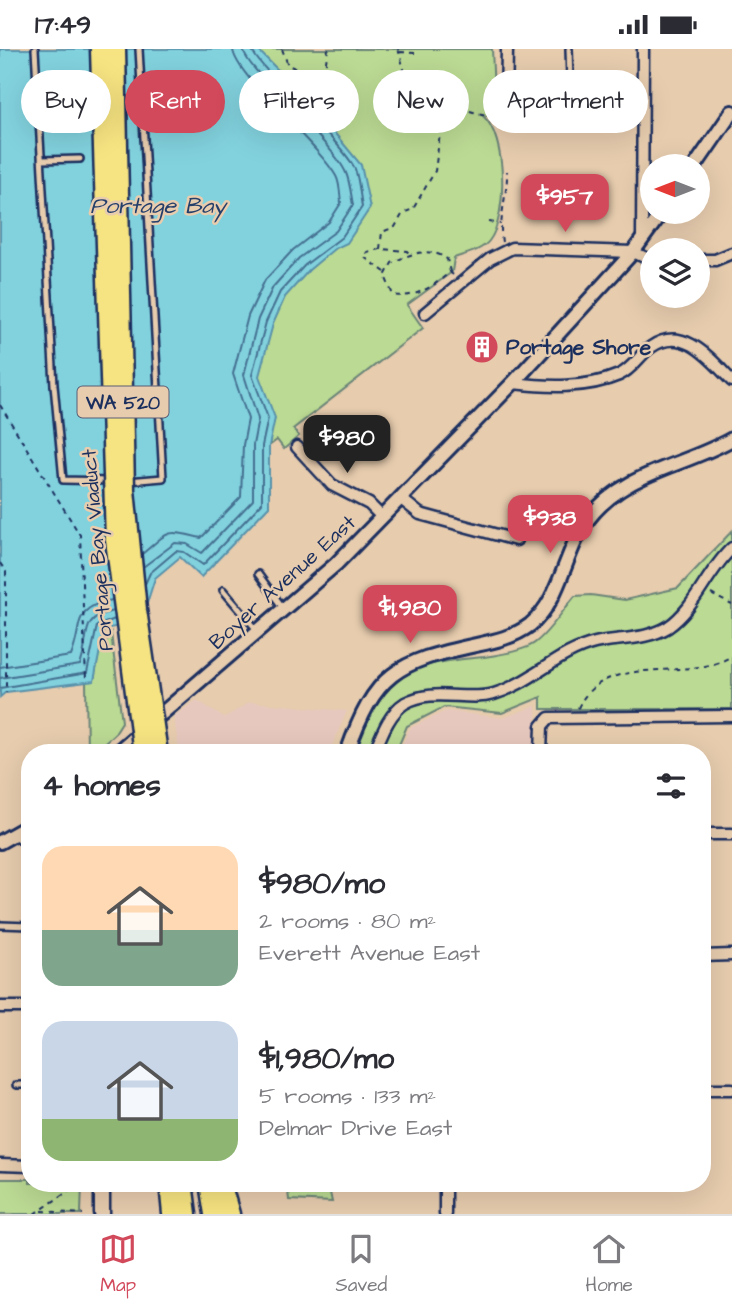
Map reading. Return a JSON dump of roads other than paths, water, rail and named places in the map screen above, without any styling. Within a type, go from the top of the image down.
[{"type":"highway","name":"Portage Bay Viaduct","points":[[100,49],[115,540],[142,744]]},
{"type":"highway","name":"WA 520","points":[[116,49],[125,490],[137,610],[157,744]]},
{"type":"highway","points":[[170,1192],[172,1214]]},
{"type":"highway","points":[[184,1192],[187,1214]]},
{"type":"highway","points":[[210,1192],[214,1214]]},
{"type":"highway","points":[[224,1192],[230,1214]]},
{"type":"main road","points":[[102,1192],[102,1214]]},
{"type":"street","points":[[507,70],[508,49]]},
{"type":"street","points":[[642,238],[643,49]]},
{"type":"street","points":[[703,154],[732,112]]},
{"type":"street","name":"Boyer Avenue East","points":[[127,744],[336,564],[513,383],[640,242]]},
{"type":"street","points":[[425,313],[462,285],[490,259],[504,252],[528,247],[633,252],[640,255]]},
{"type":"street","points":[[710,260],[732,253]]},
{"type":"street","points":[[513,383],[548,388],[611,378],[624,373],[652,346],[676,340],[701,350],[732,381]]},
{"type":"street","points":[[351,744],[368,701],[394,672],[425,657],[504,638],[525,628],[545,609],[576,538],[605,502],[642,476],[732,439]]},
{"type":"street","points":[[297,447],[332,485],[369,503],[382,517]]},
{"type":"street","points":[[400,498],[421,514],[516,540]]},
{"type":"street","points":[[378,744],[391,717],[403,704],[431,695],[481,697],[534,677],[573,651],[662,630],[684,613],[732,548]]},
{"type":"street","points":[[542,744],[545,721],[555,716],[732,716]]},
{"type":"street","points":[[0,842],[21,832]]},
{"type":"street","points":[[711,834],[732,834]]},
{"type":"street","points":[[17,835],[21,838]]},
{"type":"street","points":[[711,955],[732,955]]},
{"type":"street","points":[[0,1007],[21,1007]]},
{"type":"street","points":[[711,1089],[732,1089]]},
{"type":"street","points":[[0,1165],[21,1166]]},
{"type":"street","points":[[445,1192],[445,1214]]},
{"type":"lane","points":[[35,49],[54,385],[63,480],[163,478],[139,49]]},
{"type":"lane","points":[[569,49],[570,70]]},
{"type":"lane","points":[[42,160],[79,159]]},
{"type":"lane","points":[[258,574],[284,609]]},
{"type":"lane","points":[[223,590],[258,632]]},
{"type":"lane","points":[[0,925],[21,926]]},
{"type":"lane","points":[[16,1085],[21,1085]]},
{"type":"water","name":"Portage Bay","points":[[0,49],[257,49],[278,70],[239,70],[239,133],[335,133],[361,165],[370,208],[347,243],[334,249],[309,270],[285,297],[273,324],[259,376],[275,418],[269,446],[269,506],[201,577],[180,557],[155,578],[141,622],[104,629],[94,681],[6,692],[0,697]]},
{"type":"place","name":"Portage Shore","points":[[482,347]]}]
